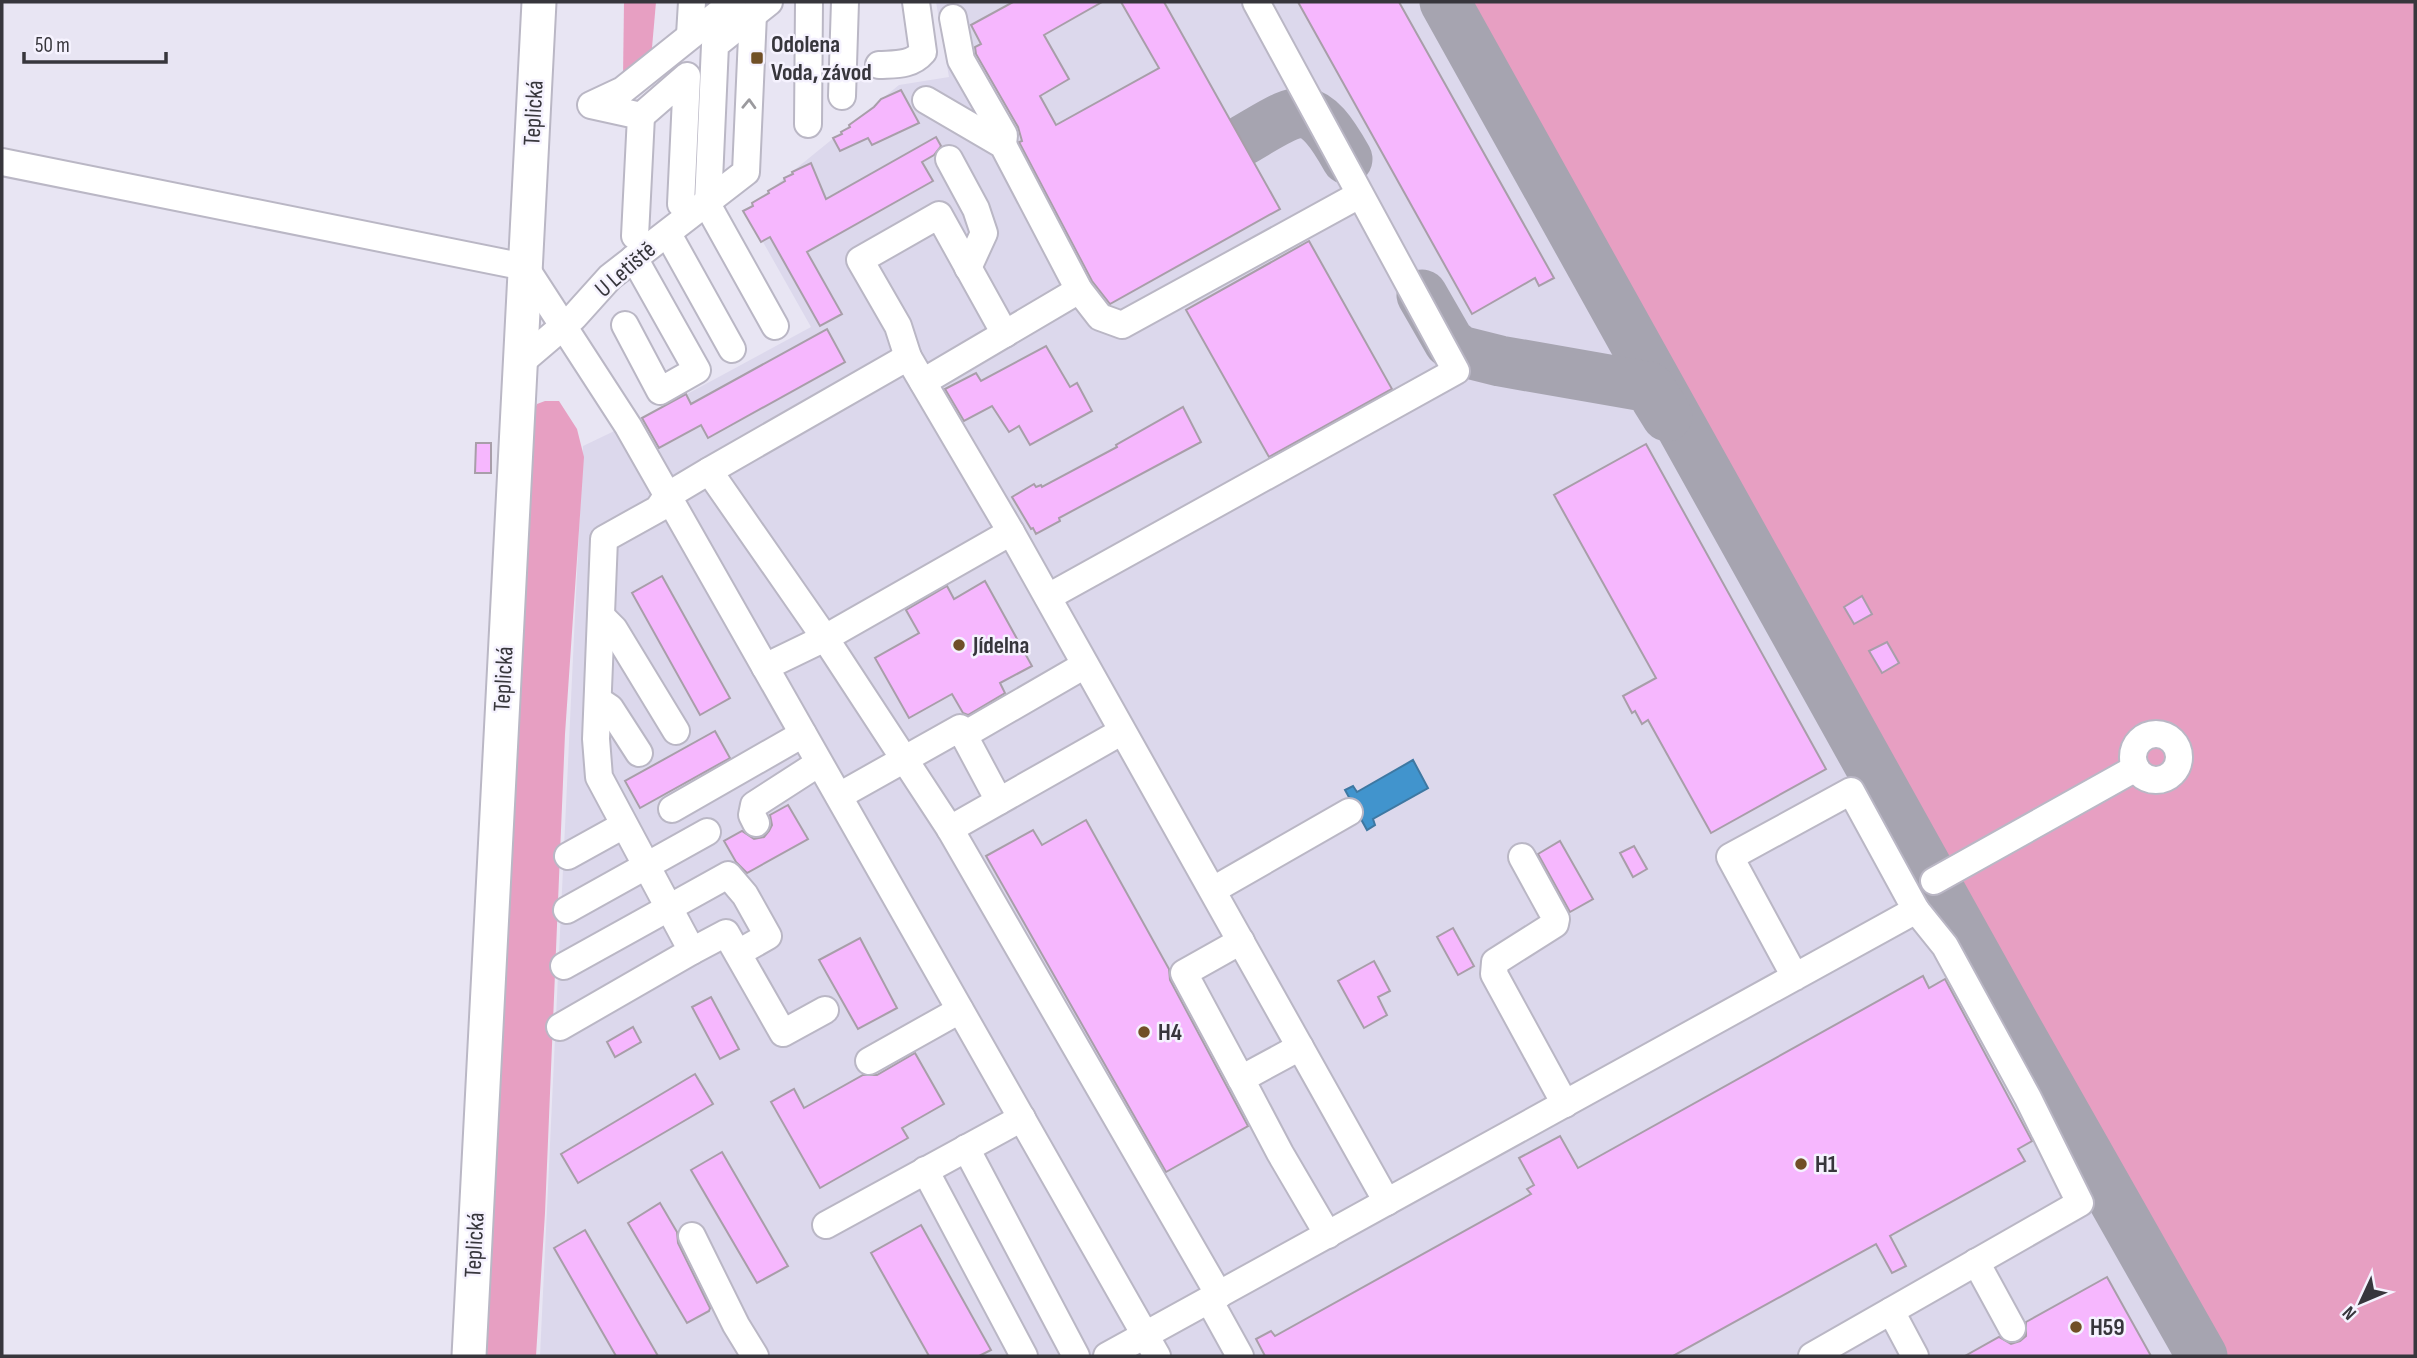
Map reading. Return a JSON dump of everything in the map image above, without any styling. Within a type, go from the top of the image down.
[{"type":"main road","name":"Teplická","points":[[469,1356],[539,2]]},
{"type":"street","points":[[690,35],[692,2]]},
{"type":"street","points":[[808,124],[809,2]]},
{"type":"street","points":[[842,96],[845,2]]},
{"type":"street","points":[[879,65],[901,64],[917,59],[923,52],[916,2]]},
{"type":"street","points":[[1048,597],[1456,371],[1256,2]]},
{"type":"street","points":[[640,116],[591,105],[622,90],[690,35],[747,12]]},
{"type":"street","points":[[714,194],[715,45],[747,12]]},
{"type":"street","points":[[714,194],[747,12]]},
{"type":"street","points":[[953,18],[961,60],[1004,135],[1003,145]]},
{"type":"street","points":[[625,325],[660,391],[697,370],[634,247],[640,116],[687,76],[714,194],[775,326]]},
{"type":"street","points":[[926,100],[1003,145],[1079,290],[1100,317],[1122,325],[1359,195]]},
{"type":"street","points":[[949,159],[976,209],[984,233],[968,268]]},
{"type":"street","points":[[2,162],[525,267],[628,426],[1151,1346]]},
{"type":"street","name":"U Letiště","points":[[520,363],[563,327],[634,247],[668,233],[714,194]]},
{"type":"street","points":[[1005,334],[939,215],[860,260],[898,326],[908,357],[1048,597],[1121,732],[1213,890],[1387,1202]]},
{"type":"street","points":[[668,233],[732,349]]},
{"type":"street","points":[[923,383],[1079,290]]},
{"type":"street","points":[[692,951],[599,777],[596,739],[604,539],[658,509],[667,496],[908,357]]},
{"type":"street","points":[[709,471],[825,638],[950,829],[1214,1298],[1240,1356]]},
{"type":"street","points":[[765,667],[825,638],[1011,532]]},
{"type":"street","points":[[601,616],[614,629],[676,731]]},
{"type":"street","points":[[964,735],[1085,664]]},
{"type":"street","points":[[598,700],[610,708],[639,753]]},
{"type":"street","points":[[839,796],[960,728],[999,801]]},
{"type":"street","points":[[950,829],[1121,732]]},
{"type":"street","points":[[672,809],[803,734]]},
{"type":"street","points":[[756,823],[752,815],[754,805],[819,763]]},
{"type":"street","points":[[1934,881],[2136,768]]},
{"type":"street","points":[[1795,977],[1730,858],[1850,791],[1916,910],[1945,946],[2028,1098],[2080,1203],[1891,1311],[1841,1349],[1812,1356]]},
{"type":"street","points":[[1213,890],[1349,812]]},
{"type":"street","points":[[568,856],[624,825]]},
{"type":"street","points":[[567,910],[707,832]]},
{"type":"street","points":[[1522,857],[1556,919],[1555,924],[1495,962],[1494,974],[1565,1104]]},
{"type":"street","points":[[564,966],[728,875],[745,895],[768,936],[738,953]]},
{"type":"street","points":[[1107,1356],[1151,1346],[1214,1298],[1916,910]]},
{"type":"street","points":[[560,1027],[726,933],[783,1033],[825,1010]]},
{"type":"street","points":[[1241,941],[1184,972],[1280,1153],[1328,1235]]},
{"type":"street","points":[[869,1061],[960,1010]]},
{"type":"street","points":[[1241,1079],[1300,1047]]},
{"type":"street","points":[[826,1225],[1022,1118]]},
{"type":"street","points":[[966,1148],[1076,1356]]},
{"type":"street","points":[[925,1170],[1024,1356]]},
{"type":"street","points":[[692,1236],[736,1325],[755,1356]]},
{"type":"street","points":[[1976,1262],[2012,1328]]},
{"type":"street","points":[[1891,1311],[1914,1356]]},
{"type":"shaded area","points":[[624,2],[656,2],[651,59],[623,78]]},
{"type":"shaded area","points":[[936,2],[2415,2],[2415,1356],[540,1356],[583,446],[652,413],[811,327],[745,210],[899,85],[949,77]]},
{"type":"shaded area","points":[[1472,2],[2415,2],[2415,1356],[2225,1356]]},
{"type":"shaded area","points":[[559,401],[577,429],[584,457],[565,734],[545,1213],[536,1356],[480,1356],[528,425],[537,404]]},
{"type":"water","points":[[1413,760],[1428,788],[1373,819],[1375,825],[1367,830],[1345,790],[1353,786],[1357,792]]},
{"type":"building","points":[[1013,2],[1102,2],[1044,35],[1069,79],[1040,96],[1056,125],[1159,68],[1121,2],[1164,2],[1280,209],[1110,304],[1092,281],[1019,142],[1022,141],[1018,127],[976,54],[975,47],[981,44],[971,25]]},
{"type":"building","points":[[1298,2],[1399,2],[1554,278],[1539,286],[1535,278],[1472,314]]},
{"type":"building","points":[[901,90],[919,123],[872,145],[868,138],[840,151],[833,138],[842,134],[841,132],[881,99]]},
{"type":"building","points":[[936,137],[941,146],[934,155],[922,162],[933,181],[807,252],[842,314],[820,326],[770,237],[761,242],[743,211],[785,181],[784,178],[793,174],[792,172],[811,163],[826,199]]},
{"type":"building","points":[[1309,241],[1392,389],[1269,457],[1186,310]]},
{"type":"building","points":[[827,329],[845,362],[708,438],[701,425],[659,448],[642,418],[686,394],[691,404]]},
{"type":"building","points":[[1046,346],[1070,387],[1077,383],[1092,411],[1030,445],[1019,426],[1009,432],[992,406],[964,421],[945,389],[976,373],[981,381]]},
{"type":"building","points":[[1183,407],[1201,442],[1059,518],[1060,521],[1036,534],[1033,528],[1031,529],[1012,497],[1034,484],[1036,487],[1042,487],[1117,447],[1116,445]]},
{"type":"building","points":[[476,443],[491,443],[491,473],[475,473]]},
{"type":"building","points":[[1646,444],[1826,769],[1711,833],[1648,720],[1642,724],[1623,696],[1656,678],[1554,495]]},
{"type":"building","points":[[662,576],[730,698],[700,715],[632,593]]},
{"type":"building","name":"Jídelna","points":[[985,581],[1032,666],[1000,683],[1005,693],[968,715],[963,713],[952,694],[909,718],[875,658],[919,633],[906,610],[947,586],[954,599]]},
{"type":"building","points":[[1862,596],[1872,614],[1854,624],[1844,607]]},
{"type":"building","points":[[1887,642],[1899,663],[1882,673],[1869,651]]},
{"type":"building","points":[[715,731],[730,758],[640,808],[625,781]]},
{"type":"building","points":[[788,805],[808,839],[747,873],[736,862],[724,841],[742,831],[754,839],[764,837],[772,825],[770,815]]},
{"type":"building","name":"H4","points":[[1086,820],[1169,969],[1170,980],[1248,1126],[1166,1172],[986,856],[1033,830],[1042,845]]},
{"type":"building","points":[[1560,841],[1593,899],[1570,912],[1538,854]]},
{"type":"building","points":[[1634,846],[1647,869],[1633,877],[1620,853]]},
{"type":"building","points":[[1453,928],[1474,966],[1458,975],[1437,937]]},
{"type":"building","points":[[860,938],[897,1008],[858,1029],[819,960]]},
{"type":"building","points":[[1374,961],[1390,991],[1378,997],[1387,1015],[1364,1028],[1338,981]]},
{"type":"building","name":"H1","points":[[1923,976],[1929,988],[1945,979],[2032,1141],[2018,1149],[2025,1161],[1890,1236],[1906,1266],[1892,1273],[1876,1244],[1673,1356],[1265,1356],[1256,1339],[1271,1331],[1275,1336],[1531,1194],[1527,1189],[1534,1185],[1519,1158],[1560,1136],[1578,1168]]},
{"type":"building","points":[[711,997],[739,1049],[720,1059],[692,1007]]},
{"type":"building","points":[[633,1027],[641,1042],[615,1057],[607,1042]]},
{"type":"building","points":[[915,1053],[944,1104],[902,1128],[908,1138],[820,1188],[771,1102],[794,1089],[804,1108],[863,1075],[877,1075]]},
{"type":"building","points":[[695,1074],[713,1104],[578,1183],[561,1154]]},
{"type":"building","points":[[722,1152],[788,1266],[757,1283],[691,1170]]},
{"type":"building","points":[[660,1203],[677,1232],[678,1243],[710,1308],[687,1323],[628,1223]]},
{"type":"building","points":[[921,1225],[991,1350],[979,1356],[929,1356],[871,1253]]},
{"type":"building","points":[[585,1230],[658,1356],[616,1356],[554,1248]]},
{"type":"building","name":"H59","points":[[2107,1277],[2151,1356],[1965,1356],[1999,1337],[2011,1344],[2020,1341],[2026,1336],[2026,1322]]},
{"type":"taxiway","points":[[1445,2],[2020,1035],[2202,1356]]},
{"type":"taxiway","points":[[1242,141],[1277,121],[1302,113],[1313,116],[1323,124],[1347,159]]},
{"type":"taxiway","points":[[1422,295],[1449,342],[1460,351],[1500,361],[1649,387],[1667,416]]},
{"type":"place","name":"Odolena Voda, závod","points":[[757,58]]},
{"type":"place","name":"Jídelna","points":[[959,645]]},
{"type":"place","name":"H4","points":[[1144,1032]]},
{"type":"place","name":"H1","points":[[1801,1164]]},
{"type":"place","name":"H59","points":[[2076,1327]]}]
